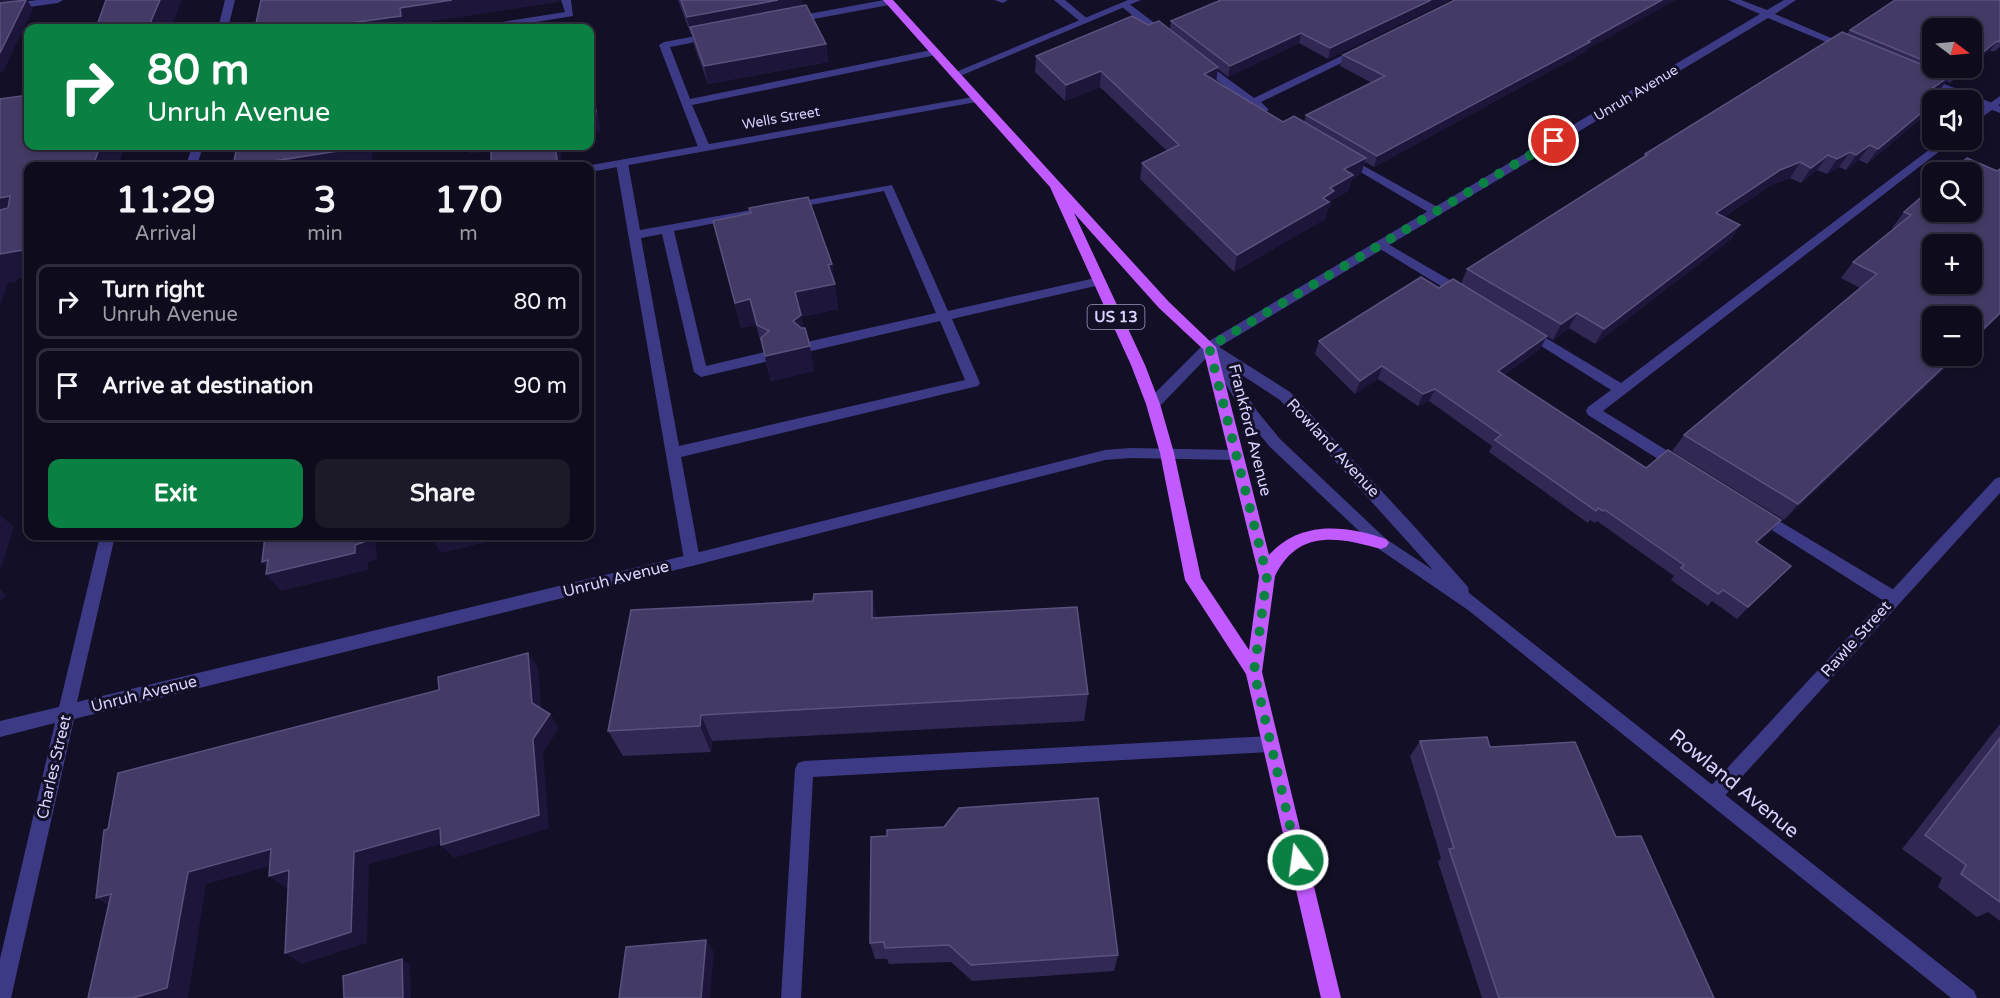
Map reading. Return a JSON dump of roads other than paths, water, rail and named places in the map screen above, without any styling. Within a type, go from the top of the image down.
[{"type":"main road","name":"Frankford Avenue","points":[[888,1],[1164,305],[1209,347],[1267,576],[1254,672],[1331,998]]},
{"type":"main road","name":"Frankford Avenue","points":[[1055,184],[1138,365],[1153,404],[1167,453],[1193,580],[1254,672]]},
{"type":"main road","points":[[1267,576],[1272,561],[1280,550],[1292,542],[1311,536],[1341,533],[1381,543]]},
{"type":"street","points":[[0,8],[58,0]]},
{"type":"street","points":[[224,24],[230,0]]},
{"type":"street","points":[[508,24],[570,14],[566,0]]},
{"type":"street","points":[[1059,0],[1085,21]]},
{"type":"street","points":[[1733,0],[1863,53]]},
{"type":"street","name":"Unruh Avenue","points":[[1153,404],[1209,347],[1791,0]]},
{"type":"street","points":[[777,23],[888,1]]},
{"type":"street","points":[[956,74],[1131,2],[1170,40]]},
{"type":"street","points":[[704,147],[664,45],[721,34]]},
{"type":"street","points":[[1251,103],[1367,46]]},
{"type":"street","points":[[686,104],[936,52]]},
{"type":"street","points":[[1188,54],[1251,103],[1272,115]]},
{"type":"street","points":[[1916,75],[1997,105]]},
{"type":"street","name":"Wells Street","points":[[594,168],[978,99]]},
{"type":"street","points":[[1982,115],[1997,105]]},
{"type":"street","points":[[1693,474],[1593,411],[1935,150]]},
{"type":"street","points":[[1334,151],[1437,212]]},
{"type":"street","points":[[622,163],[692,560]]},
{"type":"street","points":[[635,235],[888,187],[973,383],[673,453]]},
{"type":"street","points":[[667,229],[701,372],[765,357]]},
{"type":"street","points":[[1381,244],[1471,299]]},
{"type":"street","points":[[807,347],[1100,281]]},
{"type":"street","points":[[1511,323],[1621,389]]},
{"type":"street","name":"Rowland Avenue","points":[[1209,347],[1252,415],[1275,443],[1381,543],[1474,606],[1966,998]]},
{"type":"street","name":"Rowland Avenue","points":[[1209,347],[1285,396],[1408,529],[1474,606]]},
{"type":"street","name":"Unruh Avenue","points":[[0,729],[692,560],[1105,455],[1167,453],[1235,455]]},
{"type":"street","name":"Rawle Street","points":[[1713,796],[2000,483]]},
{"type":"street","points":[[1753,511],[1893,598]]},
{"type":"street","name":"Charles Street","points":[[1,998],[106,540]]},
{"type":"street","points":[[791,998],[804,770],[1270,744]]}]
